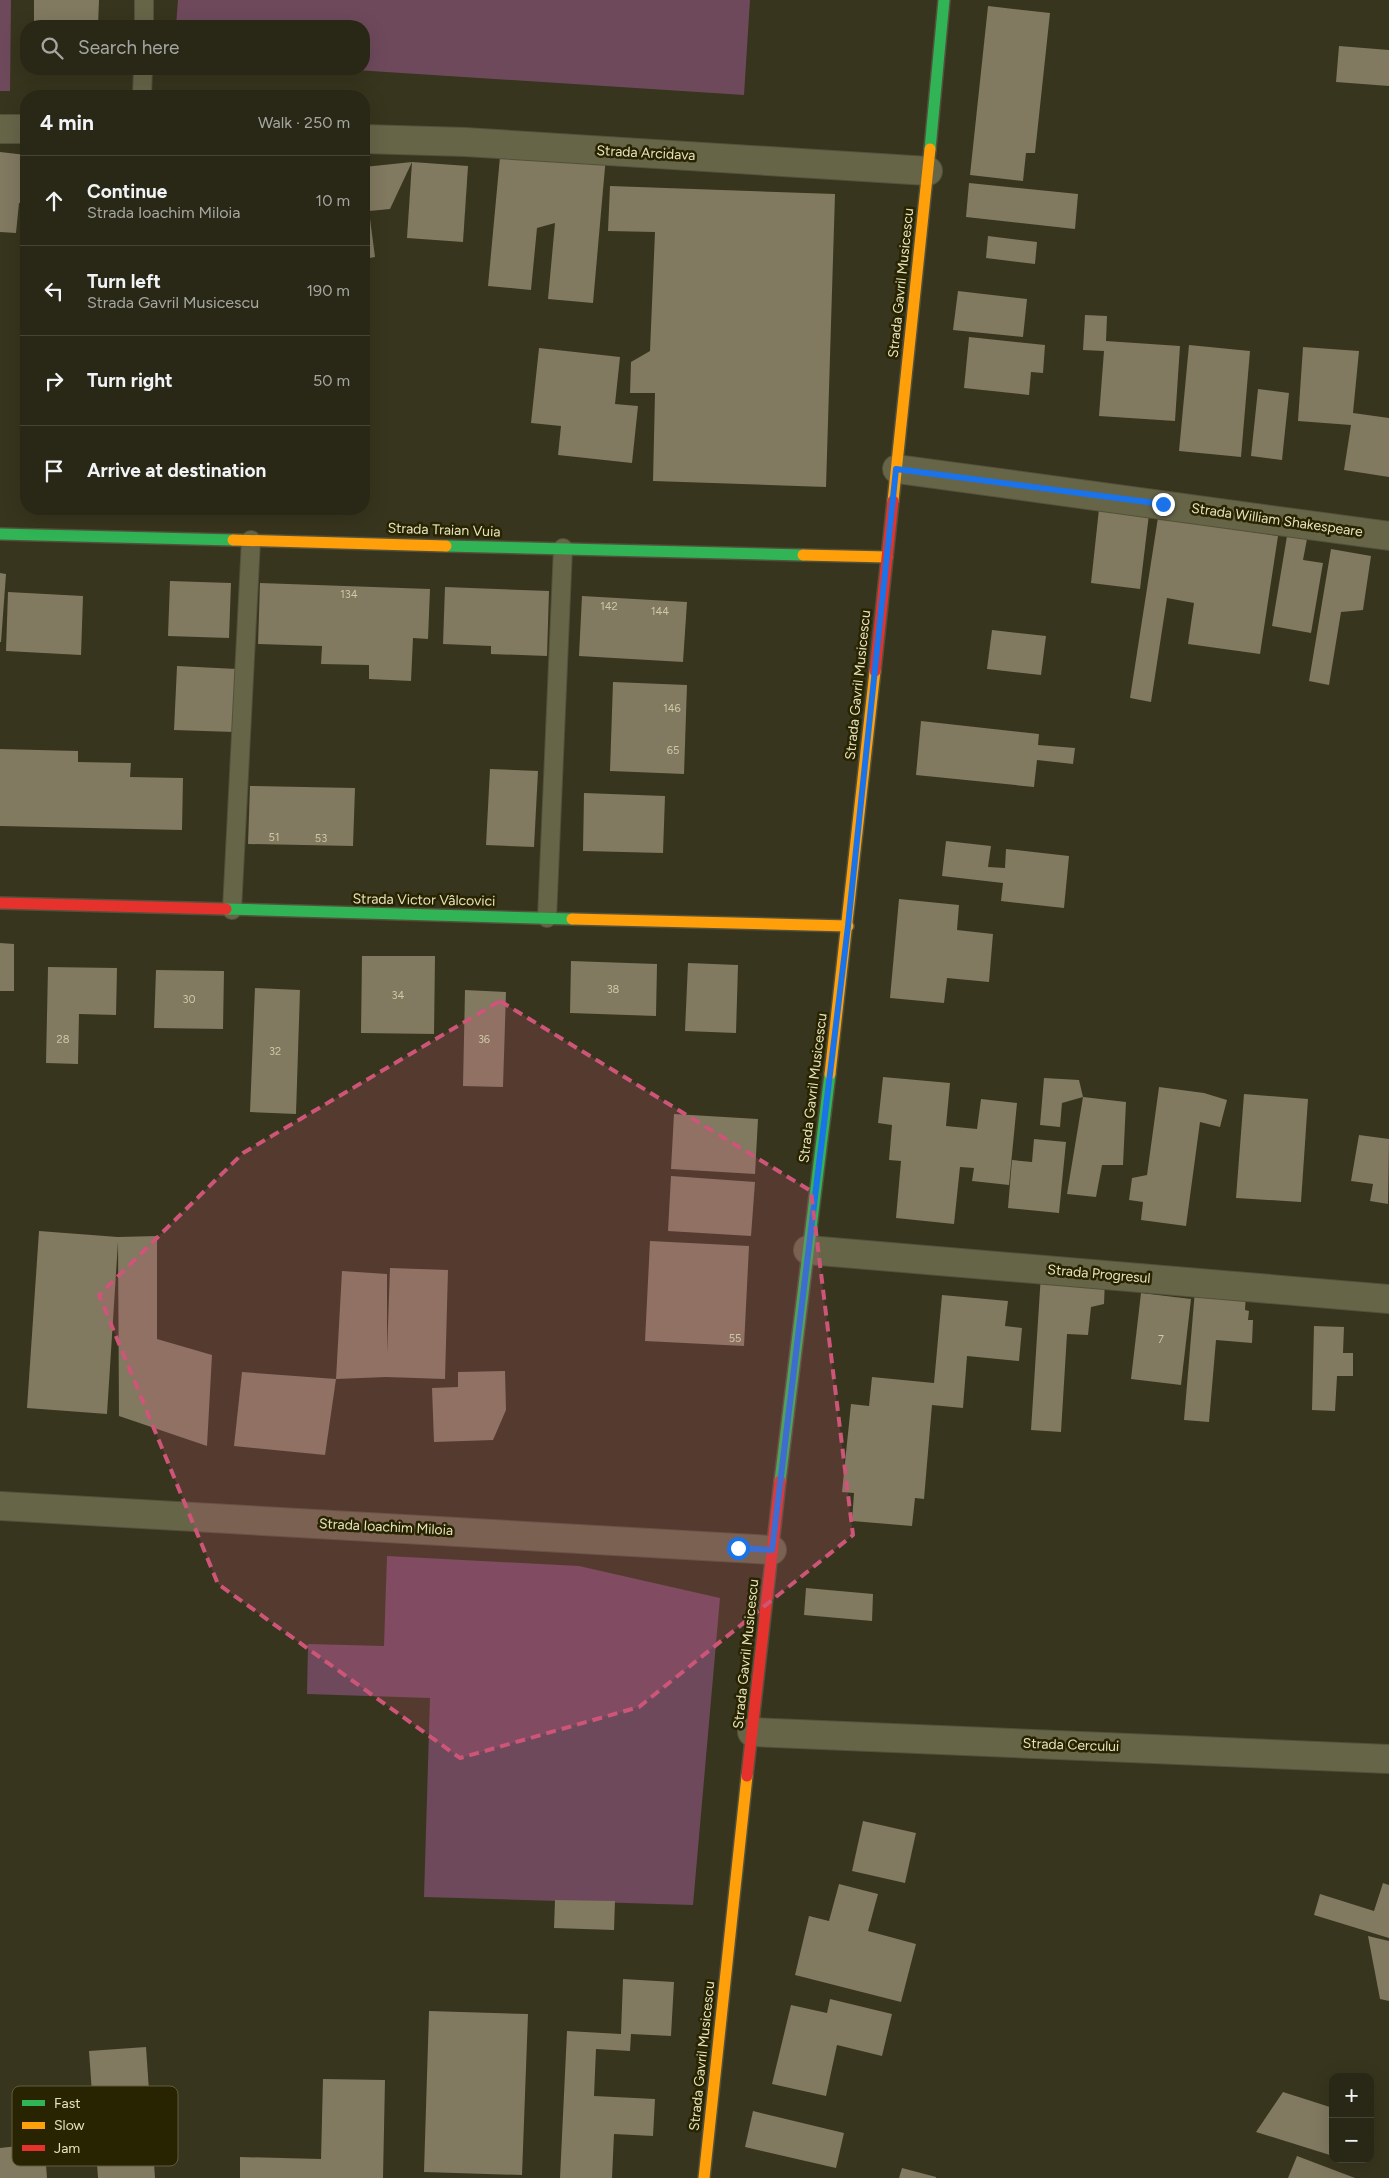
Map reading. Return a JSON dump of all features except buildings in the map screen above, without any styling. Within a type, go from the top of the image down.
[{"type":"street","name":"Strada Gavril Musicescu","points":[[704,2178],[772,1550],[848,926],[928,171],[944,0]]},
{"type":"street","points":[[0,129],[20,129]]},
{"type":"street","name":"Strada Arcidava","points":[[370,139],[465,142],[928,171]]},
{"type":"street","name":"Strada William Shakespeare","points":[[896,469],[1389,536]]},
{"type":"street","name":"Strada Traian Vuia","points":[[0,534],[887,556]]},
{"type":"street","name":"Strada Victor Vâlcovici","points":[[0,904],[848,926]]},
{"type":"street","name":"Strada Progresul","points":[[808,1250],[1389,1299]]},
{"type":"street","name":"Strada Ioachim Miloia","points":[[0,1506],[772,1550]]},
{"type":"street","name":"Strada Cercului","points":[[752,1732],[1389,1759]]},
{"type":"lane","points":[[144,0],[144,20]]},
{"type":"lane","points":[[142,90],[143,75]]},
{"type":"lane","points":[[232,910],[251,540]]},
{"type":"lane","points":[[547,918],[563,548]]},
{"type":"highlighted area","points":[[500,1001],[811,1191],[853,1535],[639,1707],[460,1758],[218,1584],[99,1295],[243,1153]]},
{"type":"shaded area","points":[[0,0],[11,0],[10,91],[0,91]]},
{"type":"shaded area","points":[[178,0],[750,0],[744,95],[370,71],[370,20],[176,20]]},
{"type":"shaded area","points":[[387,1556],[579,1566],[720,1598],[693,1905],[424,1897],[430,1698],[307,1694],[308,1644],[384,1646]]},
{"type":"traffic: fast","points":[[930,149],[944,0]]},
{"type":"traffic: fast","points":[[0,534],[233,540]]},
{"type":"traffic: fast","points":[[446,546],[803,555]]},
{"type":"traffic: fast","points":[[226,909],[572,919]]},
{"type":"traffic: fast","points":[[780,1481],[830,1074]]},
{"type":"traffic: slow","points":[[893,501],[930,149]]},
{"type":"traffic: slow","points":[[233,540],[446,546]]},
{"type":"traffic: slow","points":[[803,555],[887,557]]},
{"type":"traffic: slow","points":[[830,1074],[875,671]]},
{"type":"traffic: slow","points":[[572,919],[848,926]]},
{"type":"traffic: slow","points":[[704,2178],[747,1776]]},
{"type":"traffic: jam","points":[[875,671],[893,501]]},
{"type":"traffic: jam","points":[[0,903],[226,909]]},
{"type":"traffic: jam","points":[[747,1776],[780,1481]]},
{"type":"route","points":[[738,1548],[772,1550],[848,926],[896,469],[1163,504]]}]
